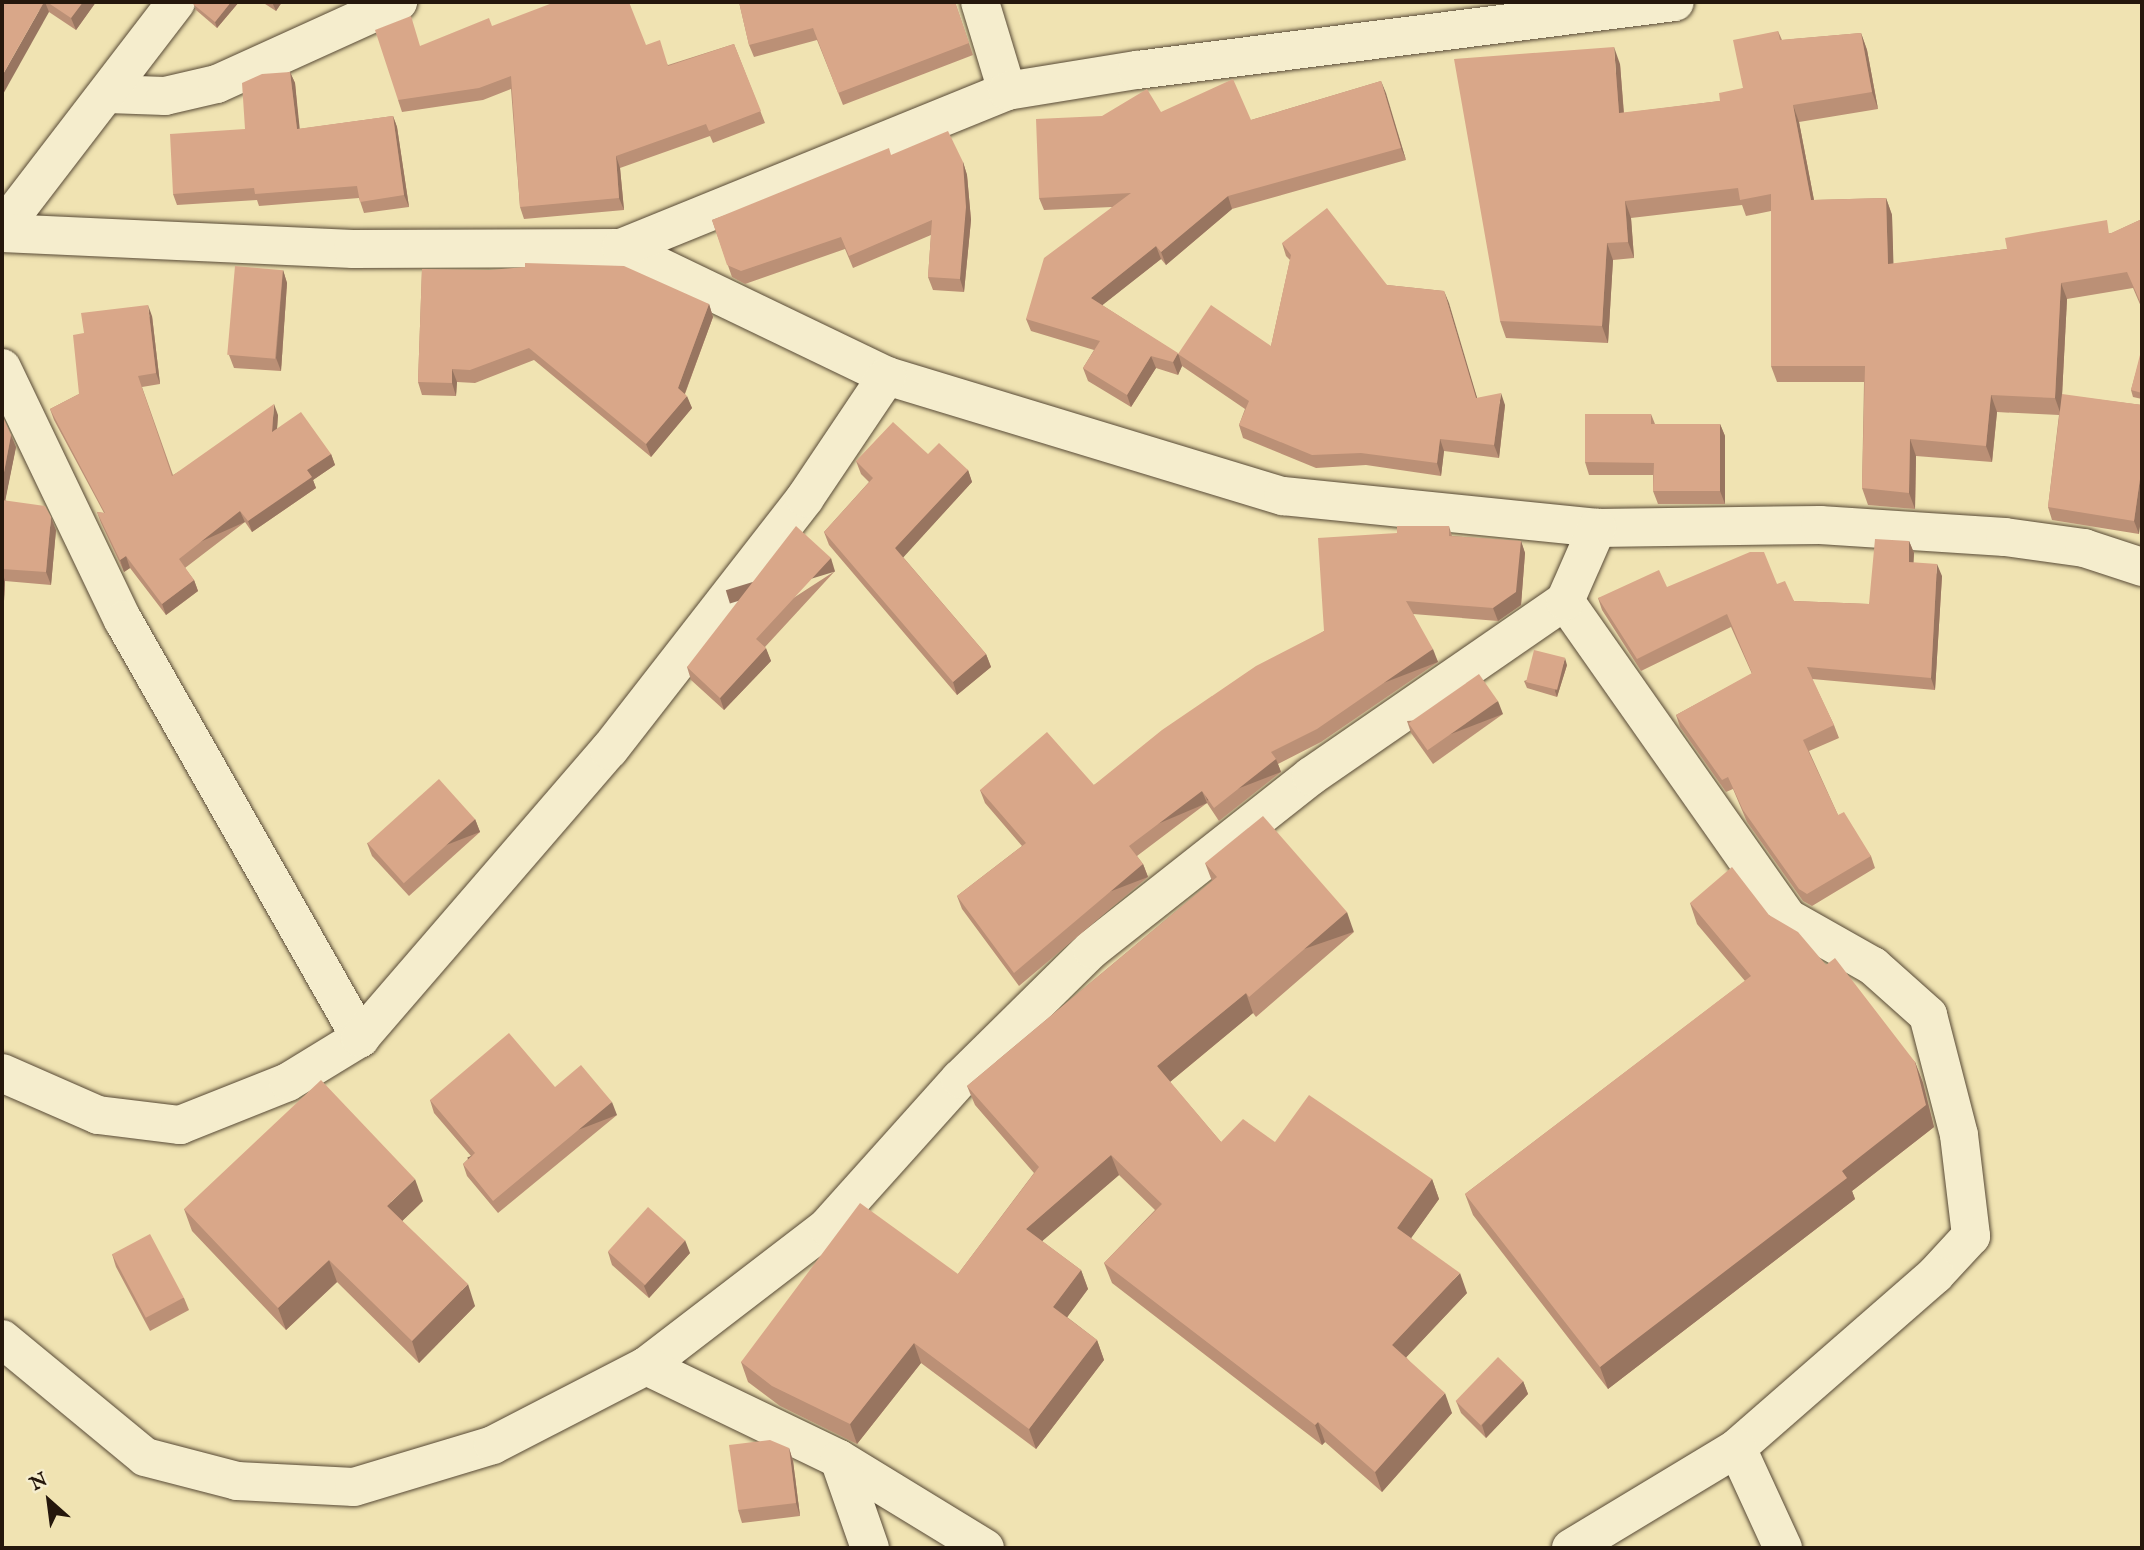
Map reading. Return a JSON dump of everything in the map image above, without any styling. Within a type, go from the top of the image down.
[{"type":"street","points":[[2,231],[176,2]]},
{"type":"street","points":[[108,94],[166,96],[217,84],[398,2]]},
{"type":"street","points":[[979,2],[1007,91]]},
{"type":"street","points":[[2,231],[353,249],[621,248],[1007,91],[1136,70],[1675,2]]},
{"type":"street","points":[[621,248],[887,376],[1283,496],[1597,528],[1820,525],[2005,537],[2084,548],[2142,567]]},
{"type":"street","points":[[2,368],[123,620],[360,1038]]},
{"type":"street","points":[[2,1073],[97,1115],[180,1125],[288,1083],[360,1038],[609,750],[805,498],[887,376]]},
{"type":"street","points":[[2,1339],[145,1457],[237,1481],[354,1487],[493,1445],[646,1366],[827,1227],[960,1079],[1092,949],[1311,776],[1565,601],[1597,528]]},
{"type":"street","points":[[1565,601],[1788,918],[1872,966],[1928,1015],[1959,1135],[1971,1236],[1936,1276],[1737,1448],[1571,1548]]},
{"type":"street","points":[[646,1366],[839,1459],[985,1548]]},
{"type":"street","points":[[1737,1448],[1783,1548]]},
{"type":"street","points":[[839,1459],[870,1548]]},
{"type":"building","points":[[2,2],[44,2],[2,76]]},
{"type":"building","points":[[47,2],[83,2],[71,18]]},
{"type":"building","points":[[193,2],[231,2],[215,22]]},
{"type":"building","points":[[555,2],[629,2],[646,45],[660,40],[668,66],[734,44],[761,111],[709,131],[706,124],[616,156],[619,198],[520,207],[511,76],[479,88],[398,100],[375,30],[411,16],[420,46],[489,18],[492,26]]},
{"type":"building","points":[[739,2],[955,2],[969,43],[838,93],[813,28],[749,45]]},
{"type":"building","points":[[1778,31],[1780,40],[1861,33],[1872,92],[1793,105],[1811,200],[1886,198],[1888,264],[2007,249],[2005,238],[2107,220],[2109,234],[2142,219],[2142,306],[2127,272],[2061,283],[2055,398],[1991,395],[1986,446],[1910,439],[1909,493],[1862,488],[1865,366],[1771,366],[1771,194],[1740,200],[1738,188],[1625,201],[1628,242],[1607,243],[1602,326],[1500,321],[1454,59],[1614,47],[1619,113],[1720,101],[1719,93],[1743,88],[1733,40]]},
{"type":"building","points":[[290,72],[297,129],[393,116],[404,195],[360,202],[357,186],[255,194],[254,188],[173,194],[170,134],[245,129],[242,83],[262,74]]},
{"type":"building","points":[[1233,79],[1251,120],[1381,81],[1401,148],[1228,196],[1161,252],[1156,246],[1091,298],[1178,353],[1173,362],[1151,356],[1127,395],[1083,368],[1100,341],[1026,319],[1044,258],[1131,193],[1039,198],[1036,119],[1102,116],[1147,89],[1161,112]]},
{"type":"building","points":[[948,131],[963,162],[966,207],[960,279],[928,277],[932,220],[849,256],[841,237],[741,271],[727,265],[712,220],[889,148],[891,155]]},
{"type":"building","points":[[1327,208],[1387,285],[1444,291],[1476,398],[1501,393],[1494,445],[1440,439],[1437,463],[1361,453],[1312,455],[1239,425],[1249,401],[1178,354],[1211,305],[1271,346],[1291,255],[1282,243]]},
{"type":"building","points":[[525,263],[624,266],[709,304],[678,388],[687,396],[646,444],[529,348],[470,370],[452,369],[452,383],[418,382],[422,269],[490,270],[525,267]]},
{"type":"building","points":[[235,266],[283,270],[275,359],[227,355]]},
{"type":"building","points":[[148,305],[156,373],[138,376],[172,476],[274,404],[272,432],[301,412],[331,454],[307,470],[312,477],[248,521],[240,511],[179,559],[194,580],[162,604],[126,556],[120,560],[97,512],[105,513],[50,409],[79,394],[73,335],[84,333],[81,313]]},
{"type":"building","points":[[2142,351],[2142,393],[2131,390]]},
{"type":"building","points":[[2062,394],[2142,405],[2142,465],[2134,521],[2048,507]]},
{"type":"building","points":[[1585,414],[1651,414],[1651,424],[1720,424],[1720,491],[1653,491],[1654,463],[1585,462]]},
{"type":"building","points":[[2,415],[11,435],[2,483]]},
{"type":"building","points":[[893,422],[928,454],[939,443],[968,470],[895,548],[986,654],[953,682],[824,532],[873,478],[856,461]]},
{"type":"building","points":[[2,500],[45,506],[51,517],[46,572],[2,569]]},
{"type":"building","points":[[796,526],[831,558],[756,639],[766,648],[720,698],[687,667]]},
{"type":"building","points":[[1397,526],[1449,526],[1449,536],[1521,541],[1516,592],[1493,608],[1406,601],[1433,649],[1317,729],[1271,752],[1276,759],[1214,808],[1202,791],[1129,846],[1143,864],[1014,973],[957,896],[1026,843],[980,790],[1047,732],[1094,785],[1162,730],[1256,666],[1324,631],[1318,538],[1397,533]]},
{"type":"building","points":[[1875,539],[1909,541],[1909,562],[1937,564],[1931,678],[1807,667],[1834,725],[1803,740],[1838,815],[1844,812],[1871,856],[1807,894],[1799,889],[1743,810],[1728,777],[1722,780],[1676,715],[1752,673],[1727,614],[1637,659],[1598,598],[1659,570],[1667,587],[1750,552],[1764,552],[1777,584],[1785,581],[1794,601],[1869,604]]},
{"type":"building","points":[[1534,650],[1565,658],[1557,690],[1526,682]]},
{"type":"building","points":[[1479,674],[1498,701],[1427,750],[1409,723]]},
{"type":"building","points":[[439,779],[475,819],[404,883],[368,843]]},
{"type":"building","points":[[1263,816],[1347,912],[1249,997],[1246,993],[1157,1066],[1221,1142],[1243,1119],[1275,1142],[1309,1095],[1432,1179],[1397,1228],[1460,1273],[1392,1345],[1445,1393],[1375,1472],[1318,1422],[1315,1425],[1104,1263],[1162,1204],[1111,1155],[1026,1229],[1081,1270],[1053,1307],[1097,1340],[1029,1429],[914,1343],[850,1424],[772,1386],[741,1362],[860,1203],[958,1274],[1039,1167],[967,1086],[1217,877],[1205,863]]},
{"type":"building","points":[[1732,867],[1769,915],[1798,932],[1826,965],[1835,958],[1915,1062],[1926,1105],[1842,1171],[1847,1178],[1600,1367],[1465,1194],[1751,976],[1690,903]]},
{"type":"building","points":[[509,1033],[555,1087],[581,1065],[612,1102],[493,1201],[463,1164],[475,1153],[430,1100]]},
{"type":"building","points":[[321,1080],[415,1179],[387,1206],[468,1284],[412,1341],[329,1260],[278,1308],[184,1209]]},
{"type":"building","points":[[648,1207],[685,1240],[645,1285],[608,1252]]},
{"type":"building","points":[[150,1234],[184,1298],[146,1318],[112,1254]]},
{"type":"building","points":[[1498,1357],[1523,1381],[1481,1425],[1456,1401]]},
{"type":"building","points":[[770,1440],[789,1448],[796,1503],[738,1510],[729,1445]]}]
